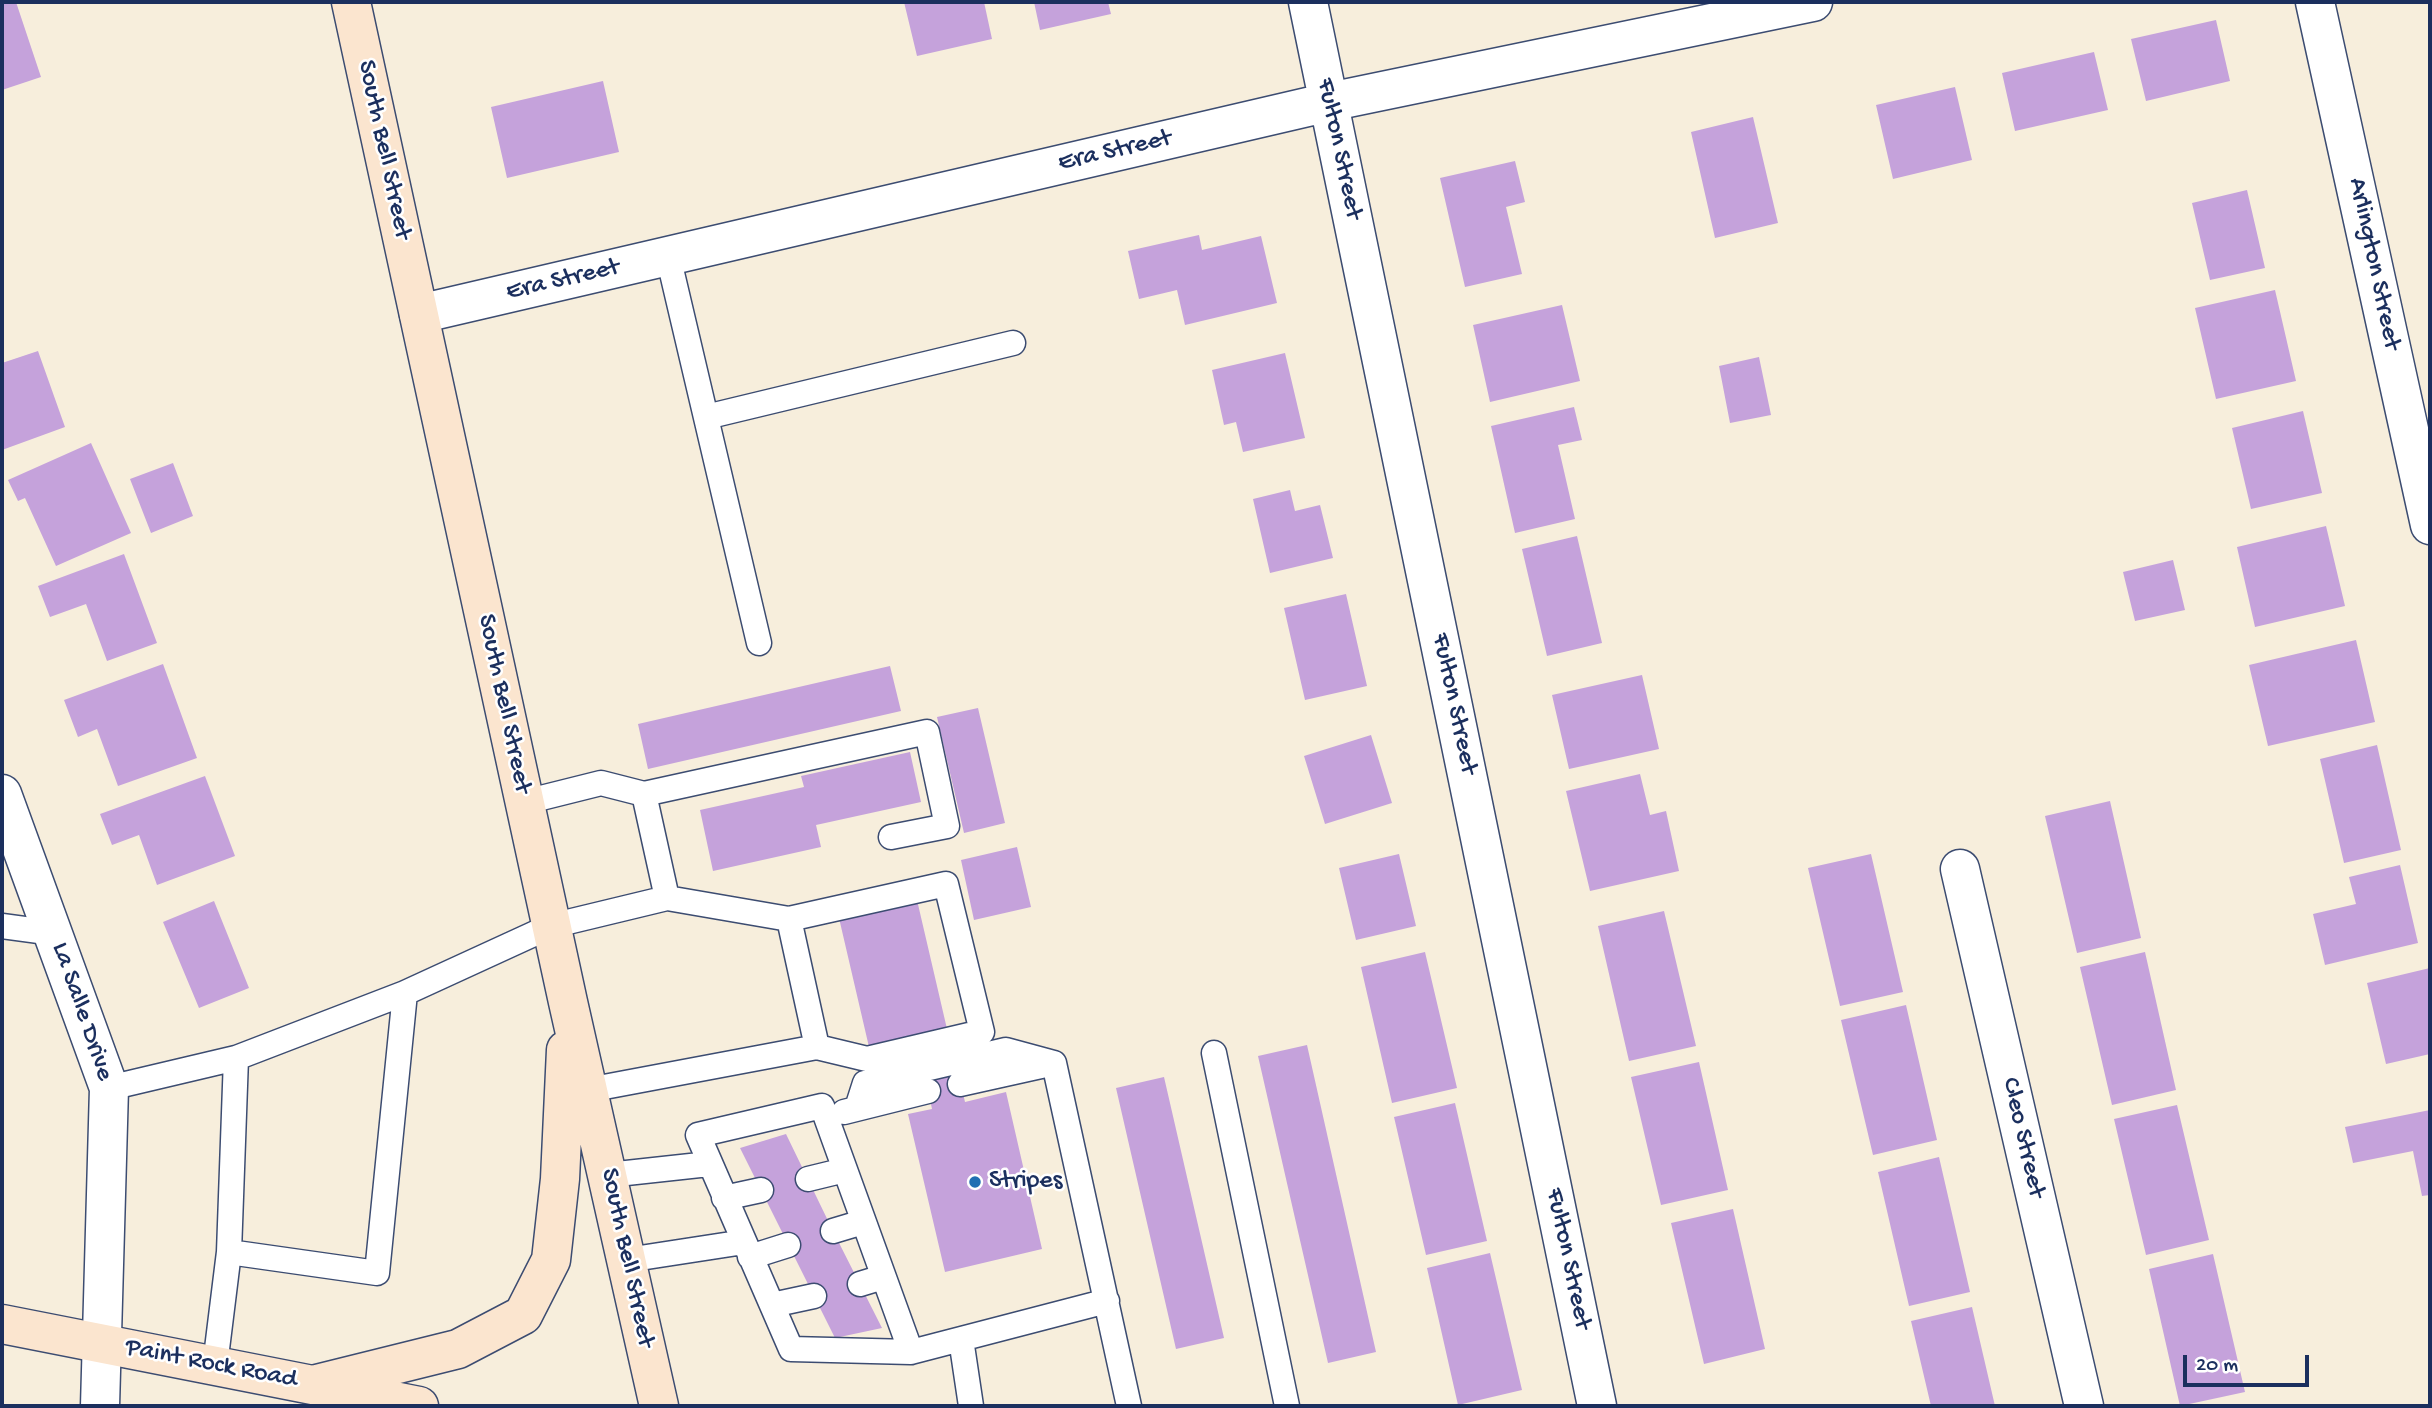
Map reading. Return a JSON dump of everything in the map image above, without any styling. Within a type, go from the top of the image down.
[{"type":"main road","name":"South Bell Street","points":[[351,2],[551,926],[659,1406]]},
{"type":"main road","points":[[327,1396],[458,1349],[523,1315],[551,1261],[560,1178],[568,1002]]},
{"type":"main road","name":"Paint Rock Road","points":[[2,1324],[215,1365],[327,1396],[419,1406]]},
{"type":"street","name":"Fulton Street","points":[[1308,2],[1597,1406]]},
{"type":"street","name":"Era Street","points":[[419,314],[1329,102],[1813,2]]},
{"type":"street","name":"Arlington Street","points":[[2315,2],[2430,525]]},
{"type":"street","name":"La Salle Drive","points":[[2,794],[109,1088],[100,1406]]},
{"type":"street","name":"Cleo Street","points":[[1960,869],[2084,1406]]},
{"type":"lane","points":[[668,256],[759,643]]},
{"type":"lane","points":[[706,416],[1013,343]]},
{"type":"lane","points":[[525,803],[601,783],[643,794],[927,732],[947,826],[891,837]]},
{"type":"lane","points":[[643,794],[667,898]]},
{"type":"lane","points":[[109,1088],[236,1058],[405,993],[551,926],[667,898],[789,919],[946,884],[982,1032],[867,1059],[817,1047],[588,1090]]},
{"type":"lane","points":[[789,919],[817,1047]]},
{"type":"lane","points":[[2,926],[54,933]]},
{"type":"lane","points":[[229,1252],[377,1273],[405,993]]},
{"type":"lane","points":[[858,1108],[865,1083],[1006,1050],[1054,1063]]},
{"type":"lane","points":[[1214,1053],[1287,1406]]},
{"type":"lane","points":[[215,1365],[229,1252],[236,1058]]},
{"type":"lane","points":[[960,1084],[1054,1063]]},
{"type":"lane","points":[[1054,1063],[1129,1406]]},
{"type":"lane","points":[[825,1117],[928,1091]]},
{"type":"lane","points":[[911,1352],[822,1106],[698,1135],[792,1349],[911,1352],[1107,1301]]},
{"type":"lane","points":[[608,1175],[709,1164]]},
{"type":"lane","points":[[808,1179],[845,1170]]},
{"type":"lane","points":[[724,1198],[761,1191]]},
{"type":"lane","points":[[833,1231],[863,1222]]},
{"type":"lane","points":[[626,1260],[788,1245]]},
{"type":"lane","points":[[860,1284],[883,1277]]},
{"type":"lane","points":[[772,1305],[814,1296]]},
{"type":"lane","points":[[961,1339],[971,1406]]},
{"type":"building","points":[[2,2],[16,2],[41,77],[2,90]]},
{"type":"building","points":[[904,2],[984,2],[992,39],[917,56]]},
{"type":"building","points":[[1034,2],[1108,2],[1111,14],[1040,30]]},
{"type":"building","points":[[2216,20],[2230,81],[2146,101],[2131,39]]},
{"type":"building","points":[[2094,52],[2108,110],[2015,131],[2002,73]]},
{"type":"building","points":[[603,81],[619,152],[507,178],[491,107]]},
{"type":"building","points":[[1955,87],[1972,160],[1893,179],[1876,105]]},
{"type":"building","points":[[1753,117],[1778,223],[1715,238],[1691,132]]},
{"type":"building","points":[[1515,161],[1525,202],[1506,207],[1522,274],[1465,287],[1440,178]]},
{"type":"building","points":[[2247,190],[2265,268],[2210,280],[2192,203]]},
{"type":"building","points":[[1199,235],[1202,250],[1261,236],[1277,303],[1185,325],[1177,290],[1139,299],[1128,251]]},
{"type":"building","points":[[2275,290],[2296,381],[2216,399],[2195,308]]},
{"type":"building","points":[[1562,305],[1580,381],[1490,402],[1473,325]]},
{"type":"building","points":[[38,351],[65,427],[2,450],[2,363]]},
{"type":"building","points":[[1285,353],[1305,438],[1243,452],[1236,422],[1224,425],[1212,370]]},
{"type":"building","points":[[1759,357],[1771,415],[1730,423],[1719,366]]},
{"type":"building","points":[[1574,407],[1582,440],[1558,445],[1575,519],[1515,533],[1491,426]]},
{"type":"building","points":[[2303,411],[2322,493],[2251,509],[2232,428]]},
{"type":"building","points":[[91,443],[131,533],[56,566],[25,498],[18,501],[8,480]]},
{"type":"building","points":[[173,463],[193,516],[151,533],[130,479]]},
{"type":"building","points":[[1290,490],[1295,511],[1320,505],[1333,558],[1270,573],[1253,499]]},
{"type":"building","points":[[2326,526],[2345,606],[2255,627],[2237,547]]},
{"type":"building","points":[[1577,536],[1602,643],[1547,656],[1522,549]]},
{"type":"building","points":[[124,554],[157,643],[107,661],[86,604],[50,617],[38,586]]},
{"type":"building","points":[[2173,560],[2185,610],[2135,621],[2123,572]]},
{"type":"building","points":[[1346,594],[1367,686],[1305,700],[1284,608]]},
{"type":"building","points":[[2356,640],[2375,722],[2268,746],[2249,665]]},
{"type":"building","points":[[163,664],[197,758],[118,786],[97,729],[78,737],[64,700]]},
{"type":"building","points":[[890,666],[901,711],[648,769],[638,724]]},
{"type":"building","points":[[1642,675],[1659,749],[1569,769],[1552,695]]},
{"type":"building","points":[[978,708],[1005,823],[964,833],[937,717]]},
{"type":"building","points":[[1371,735],[1392,803],[1325,824],[1304,756]]},
{"type":"building","points":[[2377,745],[2401,850],[2344,863],[2320,759]]},
{"type":"building","points":[[910,752],[921,802],[816,825],[821,847],[713,871],[700,810],[804,787],[801,776]]},
{"type":"building","points":[[1640,774],[1650,815],[1666,811],[1679,871],[1590,891],[1566,791]]},
{"type":"building","points":[[205,776],[235,856],[157,885],[139,835],[112,845],[100,814]]},
{"type":"building","points":[[2110,801],[2141,938],[2077,953],[2045,816]]},
{"type":"building","points":[[1017,847],[1031,907],[974,920],[961,860]]},
{"type":"building","points":[[1399,854],[1416,926],[1356,940],[1339,868]]},
{"type":"building","points":[[1871,854],[1903,992],[1840,1006],[1808,868]]},
{"type":"building","points":[[2400,865],[2418,943],[2325,965],[2313,914],[2356,904],[2349,877]]},
{"type":"building","points":[[917,900],[947,1029],[869,1047],[839,918]]},
{"type":"building","points":[[214,901],[249,988],[199,1008],[163,922]]},
{"type":"building","points":[[1664,911],[1696,1046],[1629,1061],[1598,926]]},
{"type":"building","points":[[1425,952],[1457,1088],[1392,1103],[1361,967]]},
{"type":"building","points":[[2145,952],[2176,1090],[2112,1105],[2080,967]]},
{"type":"building","points":[[2430,968],[2430,1054],[2386,1064],[2367,983]]},
{"type":"building","points":[[1906,1005],[1937,1140],[1873,1155],[1841,1020]]},
{"type":"building","points":[[1307,1045],[1376,1352],[1328,1363],[1258,1056]]},
{"type":"building","points":[[1699,1062],[1728,1190],[1661,1205],[1631,1077]]},
{"type":"building","name":"Stripes","points":[[958,1072],[965,1102],[1006,1092],[1042,1249],[945,1272],[908,1114],[932,1109],[926,1080]]},
{"type":"building","points":[[1164,1077],[1224,1338],[1176,1349],[1116,1088]]},
{"type":"building","points":[[1455,1103],[1487,1241],[1426,1255],[1394,1117]]},
{"type":"building","points":[[2177,1105],[2209,1240],[2146,1255],[2114,1119]]},
{"type":"building","points":[[2430,1110],[2430,1195],[2422,1196],[2413,1151],[2353,1163],[2345,1127]]},
{"type":"building","points":[[786,1134],[882,1328],[835,1338],[740,1148]]},
{"type":"building","points":[[1939,1157],[1970,1292],[1909,1306],[1878,1172]]},
{"type":"building","points":[[1733,1209],[1765,1349],[1704,1364],[1671,1223]]},
{"type":"building","points":[[1490,1253],[1522,1390],[1458,1405],[1427,1268]]},
{"type":"building","points":[[2213,1254],[2245,1392],[2180,1406],[2149,1269]]},
{"type":"building","points":[[1972,1307],[1995,1406],[1931,1406],[1911,1321]]},
{"type":"place","name":"Stripes","points":[[975,1182]]}]
